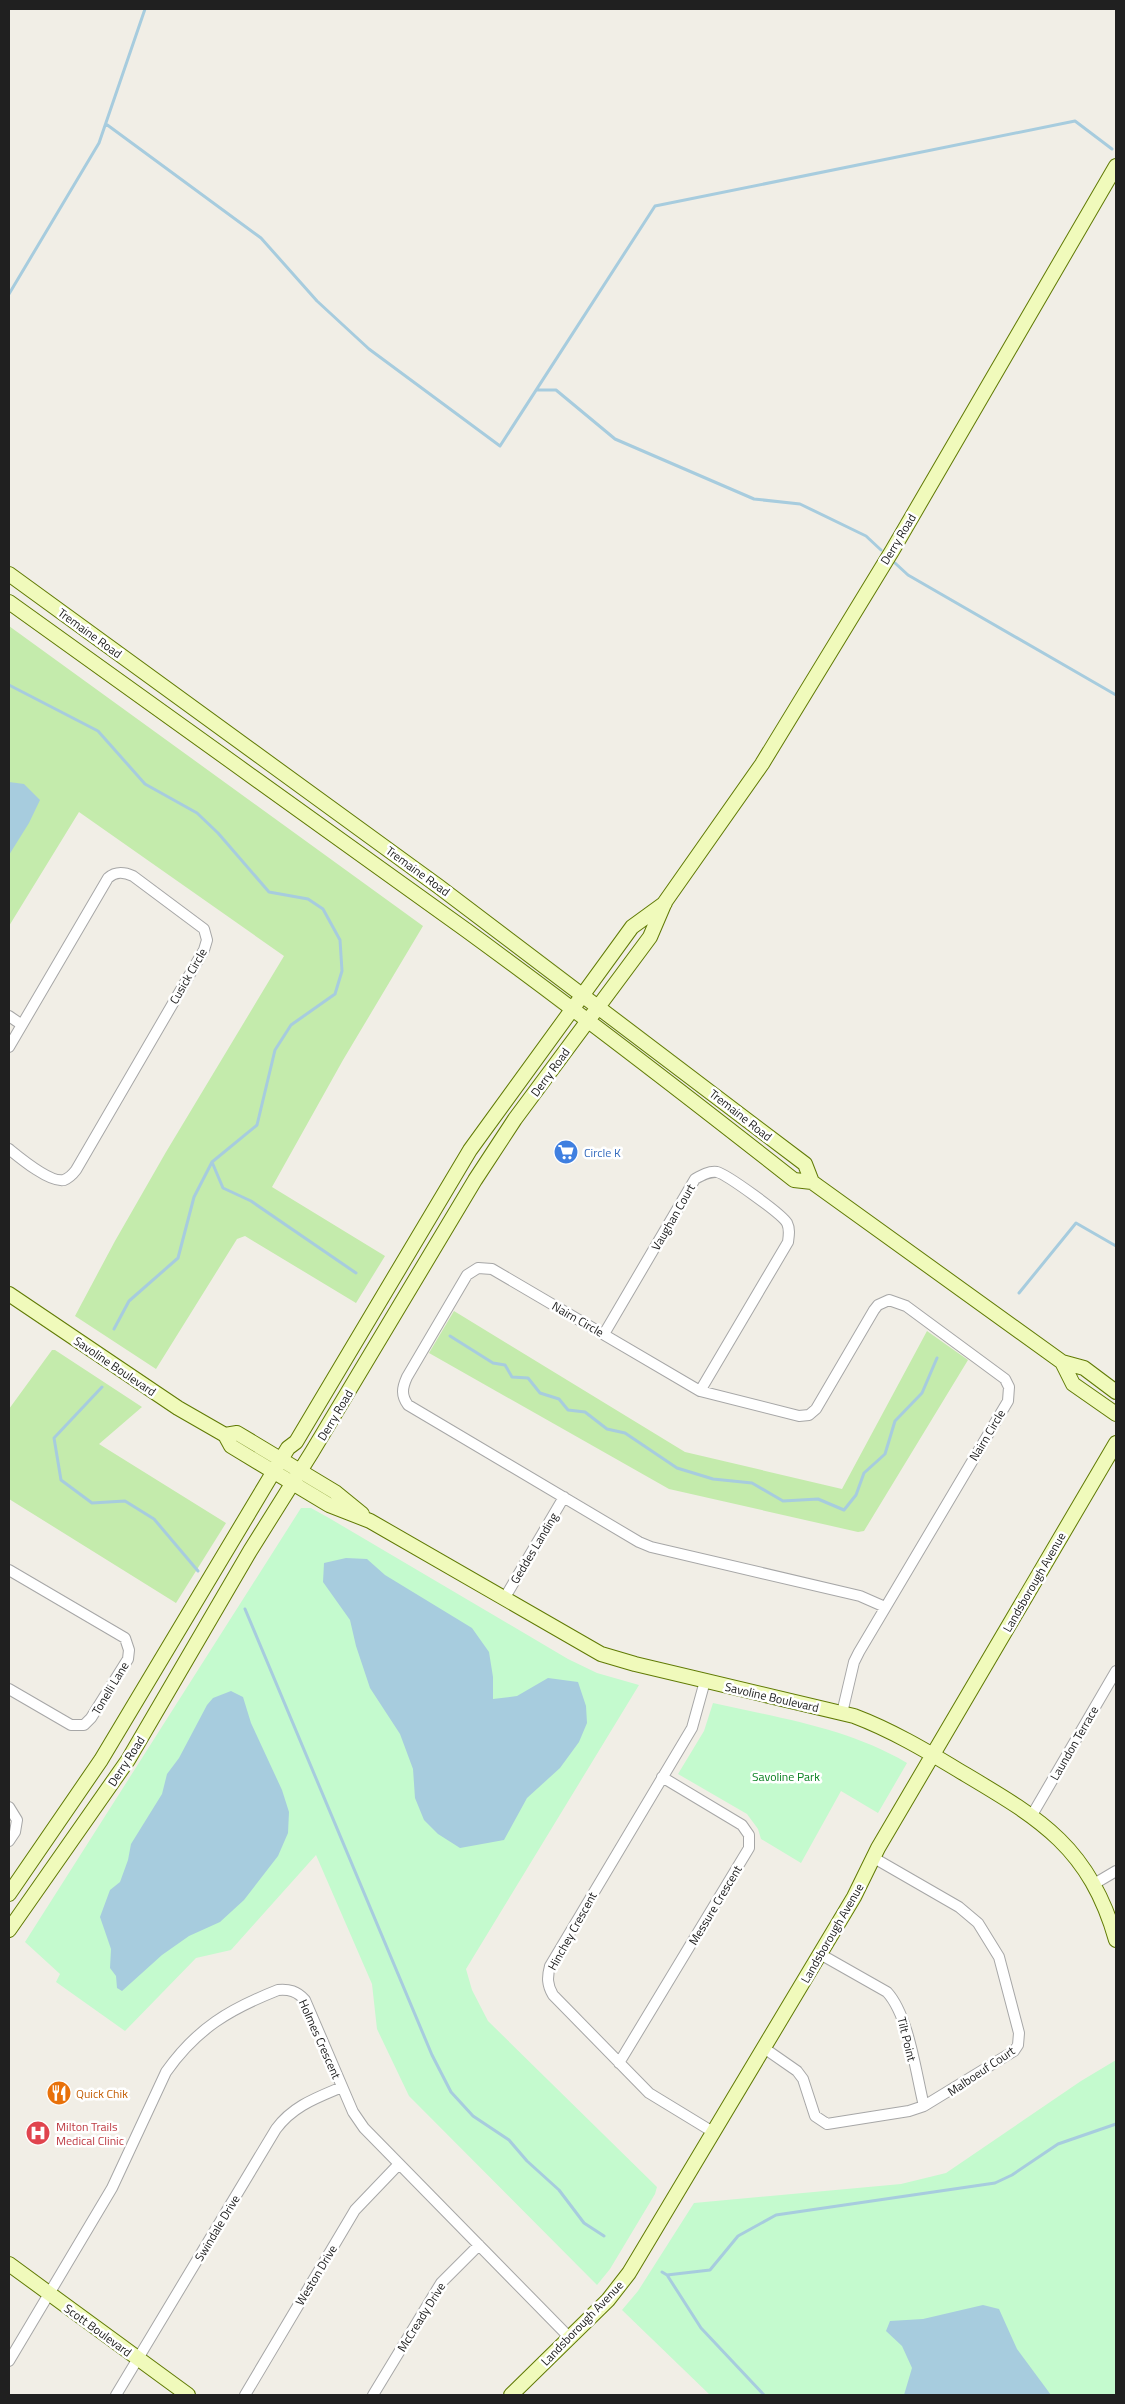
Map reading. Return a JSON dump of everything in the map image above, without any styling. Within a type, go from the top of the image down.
[{"type":"main road","name":"Derry Road","points":[[9,1930],[128,1760],[474,1180],[515,1119],[650,937],[666,902],[762,764],[892,551],[1116,166]]},
{"type":"main road","name":"Tremaine Road","points":[[9,574],[438,886],[598,1005],[805,1164],[812,1182]]},
{"type":"main road","name":"Tremaine Road","points":[[9,602],[222,757],[465,929],[794,1180],[812,1182],[1062,1362],[1084,1368],[1116,1392]]},
{"type":"main road","name":"Derry Road","points":[[9,1894],[102,1760],[281,1459],[288,1448],[296,1442],[470,1150],[632,926],[666,902]]},
{"type":"main road","name":"Savoline Boulevard","points":[[9,1294],[170,1403],[225,1435],[231,1446],[329,1505],[370,1522],[601,1654],[842,1713],[884,1728],[933,1755],[1032,1815],[1069,1850],[1094,1884],[1107,1910],[1116,1940]]},
{"type":"main road","name":"Tremaine Road","points":[[1062,1362],[1073,1384],[1116,1414]]},
{"type":"main road","name":"Savoline Boulevard","points":[[225,1435],[237,1433],[300,1470],[336,1492],[370,1522]]},
{"type":"main road","name":"Landsborough Avenue","points":[[511,2395],[608,2300],[629,2273],[854,1897],[933,1755],[1116,1443]]},
{"type":"main road","name":"Scott Boulevard","points":[[9,2264],[188,2395]]},
{"type":"street","name":"Cusick Circle","points":[[9,1047],[112,874],[122,872],[132,876],[204,929],[207,940],[204,950],[76,1170],[65,1180],[49,1178],[9,1150]]},
{"type":"street","points":[[9,1016],[22,1024]]},
{"type":"street","name":"Vaughan Court","points":[[604,1334],[695,1179],[710,1172],[725,1175],[783,1218],[789,1228],[790,1235],[788,1242],[700,1392]]},
{"type":"street","name":"Nairn Circle","points":[[842,1713],[854,1662],[1008,1401],[1009,1387],[1005,1379],[906,1306],[889,1300],[878,1305],[874,1310],[816,1409],[809,1414],[799,1416],[700,1392],[492,1269],[478,1268],[467,1276],[402,1386],[402,1394],[408,1405],[630,1537],[651,1547],[860,1596],[885,1607]]},
{"type":"street","name":"Geddes Landing","points":[[504,1599],[564,1498]]},
{"type":"street","name":"Tonelli Lane","points":[[9,1570],[125,1638],[129,1650],[126,1662],[91,1718],[84,1725],[72,1726],[9,1689]]},
{"type":"street","name":"Laundon Terrace","points":[[1032,1815],[1116,1671]]},
{"type":"street","name":"Hinchey Crescent","points":[[705,1681],[692,1728],[550,1966],[548,1986],[553,1995],[649,2093],[713,2132]]},
{"type":"street","name":"Messure Crescent","points":[[619,2063],[749,1848],[749,1835],[742,1826],[662,1777]]},
{"type":"street","points":[[9,1807],[17,1820],[15,1832],[9,1841]]},
{"type":"street","name":"Malboeuf Court","points":[[764,2048],[797,2071],[804,2079],[815,2116],[827,2124],[909,2111],[924,2106],[1014,2051],[1018,2045],[1019,2034],[999,1957],[978,1923],[959,1907],[874,1858]]},
{"type":"street","points":[[1094,1884],[1116,1871]]},
{"type":"street","name":"Tilt Point","points":[[820,1954],[887,1992],[894,2000],[904,2023],[924,2106]]},
{"type":"street","name":"Holmes Crescent","points":[[9,2361],[112,2188],[166,2072],[186,2048],[216,2020],[229,2011],[278,1990],[286,1989],[297,1993],[305,2000],[353,2112],[364,2128],[569,2338]]},
{"type":"street","name":"Swindale Drive","points":[[116,2395],[281,2122],[302,2104],[342,2087]]},
{"type":"street","name":"Weston Drive","points":[[245,2395],[355,2210],[399,2164]]},
{"type":"street","name":"McCready Drive","points":[[373,2395],[438,2288],[479,2245]]},
{"type":"green space","points":[[9,626],[423,926],[343,1060],[272,1187],[385,1256],[356,1303],[245,1236],[237,1239],[156,1369],[75,1316],[166,1152],[284,956],[79,812],[9,926]]},
{"type":"green space","points":[[454,1311],[685,1452],[842,1489],[927,1331],[968,1360],[864,1531],[858,1532],[669,1489],[429,1353]]},
{"type":"green space","points":[[52,1350],[55,1350],[142,1407],[99,1444],[226,1523],[176,1603],[9,1499],[9,1409]]},
{"type":"green space","points":[[301,1508],[311,1508],[329,1518],[568,1659],[597,1673],[639,1685],[466,1969],[472,1990],[488,2021],[657,2187],[655,2194],[610,2269],[597,2285],[409,2096],[377,2029],[372,1984],[316,1855],[231,1950],[196,1958],[125,2031],[56,1982],[60,1974],[25,1942]]},
{"type":"green space","name":"Savoline Park","points":[[713,1703],[788,1719],[837,1733],[861,1741],[907,1763],[878,1813],[841,1791],[801,1863],[761,1839],[758,1829],[747,1814],[678,1774],[704,1731]]},
{"type":"green space","points":[[1116,2060],[1116,2395],[710,2395],[622,2310],[638,2291],[694,2203],[901,2184],[946,2173],[1081,2081]]},
{"type":"water","points":[[9,782],[24,784],[40,800],[29,823],[9,855]]},
{"type":"water","points":[[346,1558],[367,1559],[385,1575],[472,1628],[489,1652],[493,1677],[493,1699],[517,1696],[548,1678],[578,1682],[586,1706],[587,1723],[579,1742],[560,1768],[527,1798],[504,1840],[460,1848],[438,1834],[424,1820],[415,1798],[413,1769],[400,1734],[370,1688],[356,1646],[350,1620],[323,1582],[324,1563]]},
{"type":"water","points":[[231,1691],[243,1697],[251,1723],[282,1790],[289,1812],[288,1833],[278,1856],[244,1900],[220,1922],[189,1936],[162,1955],[122,1991],[117,1988],[116,1976],[110,1968],[111,1949],[100,1917],[110,1890],[120,1882],[128,1860],[131,1844],[162,1794],[167,1774],[179,1758],[207,1705],[213,1698]]},
{"type":"water","points":[[983,2305],[999,2309],[1017,2349],[1051,2395],[904,2395],[912,2368],[902,2346],[886,2331],[890,2321],[923,2319]]},
{"type":"waterway","points":[[9,294],[99,143],[145,9]]},
{"type":"waterway","points":[[106,124],[261,238],[317,301],[369,349],[500,446],[655,206],[1075,121],[1112,149]]},
{"type":"waterway","points":[[538,390],[556,390],[615,439],[754,499],[800,504],[866,536],[881,550]]},
{"type":"waterway","points":[[895,563],[908,575],[1116,695]]},
{"type":"waterway","points":[[9,685],[98,731],[145,784],[197,813],[218,833],[269,892],[308,899],[323,909],[340,940],[342,971],[335,994],[291,1025],[275,1050],[257,1125],[212,1162],[194,1197],[178,1258],[129,1301],[114,1329]]},
{"type":"waterway","points":[[212,1162],[223,1188],[251,1201],[356,1273]]},
{"type":"waterway","points":[[1019,1293],[1076,1223],[1116,1246]]},
{"type":"waterway","points":[[450,1336],[493,1363],[505,1365],[512,1377],[528,1378],[540,1393],[559,1399],[568,1410],[585,1412],[607,1429],[625,1433],[677,1468],[713,1479],[752,1483],[783,1501],[818,1499],[844,1510],[856,1495],[864,1473],[885,1454],[895,1421],[922,1393],[937,1358]]},
{"type":"waterway","points":[[102,1387],[54,1438],[61,1480],[92,1503],[125,1501],[154,1519],[198,1571]]},
{"type":"waterway","points":[[245,1609],[432,2055],[451,2092],[473,2116],[509,2140],[527,2161],[559,2190],[584,2223],[604,2236]]},
{"type":"waterway","points":[[667,2275],[710,2270],[738,2236],[776,2215],[995,2183],[1012,2175],[1058,2144],[1116,2124]]},
{"type":"waterway","points":[[662,2272],[667,2275],[701,2328],[764,2395]]},
{"type":"place","name":"Circle K","points":[[566,1152]]},
{"type":"place","name":"Quick Chik","points":[[59,2093]]},
{"type":"place","name":"Milton Trails Medical Clinic","points":[[38,2133]]}]
